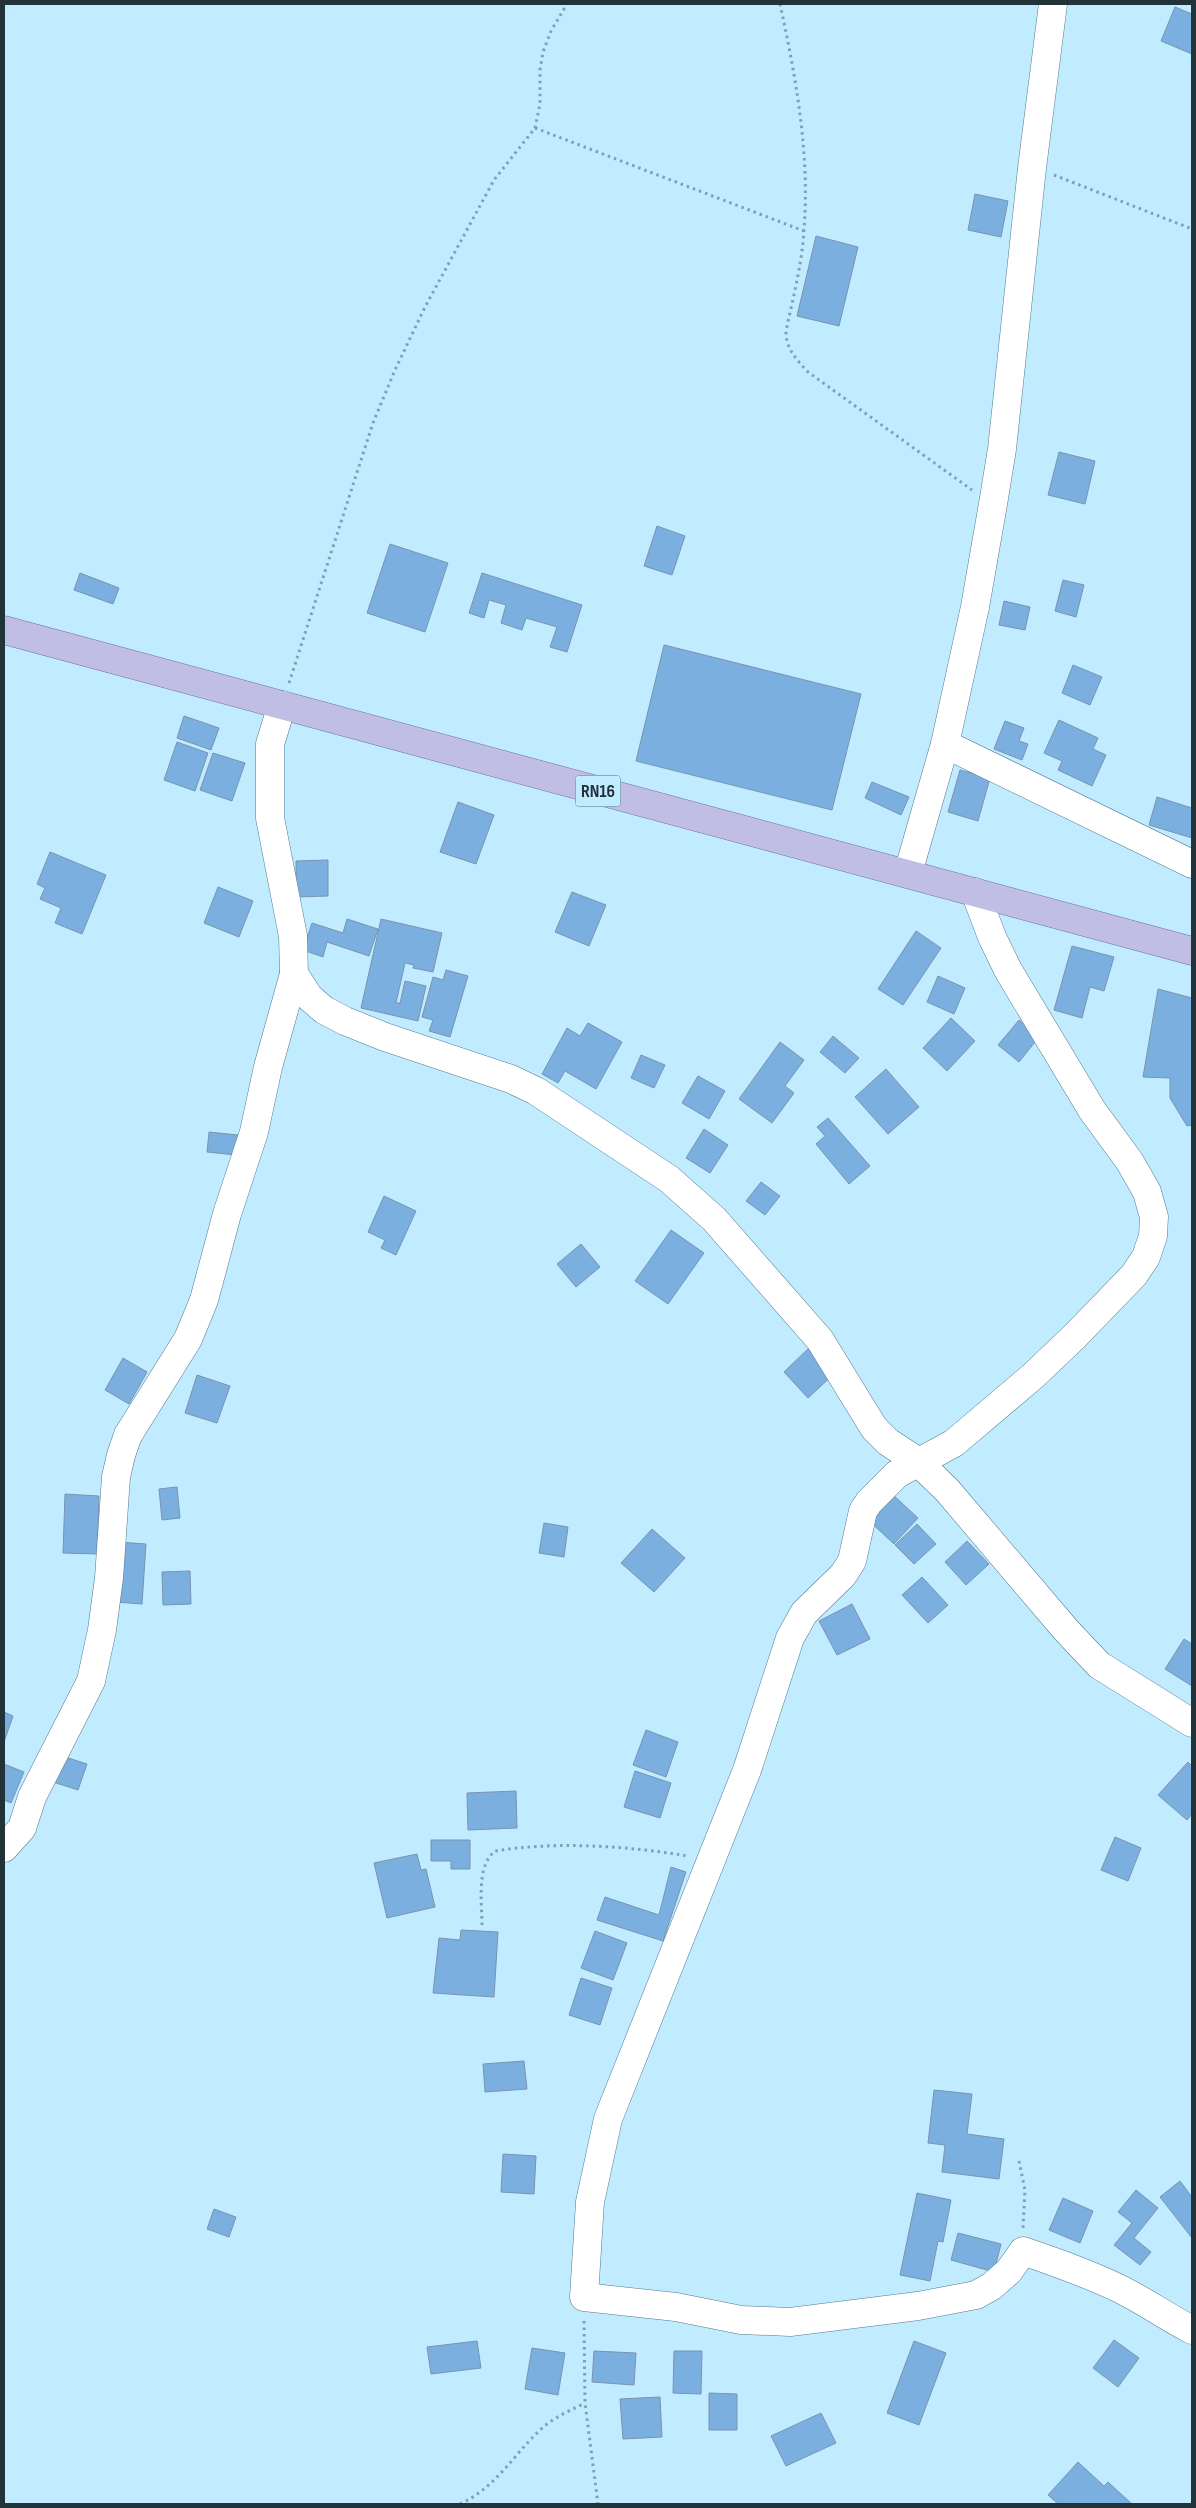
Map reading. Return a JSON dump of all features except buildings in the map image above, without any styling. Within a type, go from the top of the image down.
[{"type":"main road","name":"RN16","points":[[4,630],[1192,951]]},
{"type":"street","points":[[908,873],[945,744],[978,588],[993,504],[1002,449],[1032,168],[1053,4]]},
{"type":"street","points":[[4,1848],[22,1828],[32,1797],[91,1681],[102,1630],[109,1578],[116,1478],[121,1455],[128,1435],[188,1339],[204,1300],[227,1214],[254,1132],[268,1067],[294,974],[294,936],[285,903],[270,818],[270,744],[282,705]]},
{"type":"street","points":[[945,744],[1192,864]]},
{"type":"street","points":[[975,892],[992,938],[1008,970],[1092,1110],[1130,1162],[1147,1192],[1154,1216],[1153,1236],[1146,1257],[1134,1275],[1076,1336],[954,1443],[917,1461],[896,1474],[869,1502],[863,1511],[852,1561],[843,1575],[804,1613],[790,1638],[747,1770],[608,2119],[590,2202],[584,2297],[676,2308],[740,2320],[790,2322],[918,2306],[976,2295],[992,2286],[1009,2271],[1023,2251],[1091,2275],[1120,2289],[1163,2316],[1192,2330]]},
{"type":"street","points":[[294,974],[309,997],[324,1010],[385,1037],[512,1079],[574,1116],[669,1179],[714,1219],[820,1340],[874,1428],[888,1442],[917,1461],[947,1490],[1066,1630],[1099,1665],[1192,1723]]},
{"type":"path","points":[[282,705],[373,423],[394,370],[425,306],[494,180],[535,128],[540,104],[540,70],[543,52],[551,31],[567,4]]},
{"type":"path","points":[[780,4],[792,66],[801,134],[806,195],[804,231],[786,331],[786,342],[794,357],[808,372],[993,504]]},
{"type":"path","points":[[535,128],[804,231]]},
{"type":"path","points":[[1032,168],[1192,229]]},
{"type":"path","points":[[482,1924],[482,1888],[485,1865],[495,1851],[525,1848],[630,1847],[711,1860]]},
{"type":"path","points":[[1019,2161],[1025,2190],[1023,2251]]},
{"type":"path","points":[[584,2297],[585,2403],[598,2504]]},
{"type":"path","points":[[460,2504],[490,2486],[538,2431],[550,2421],[585,2403]]}]
